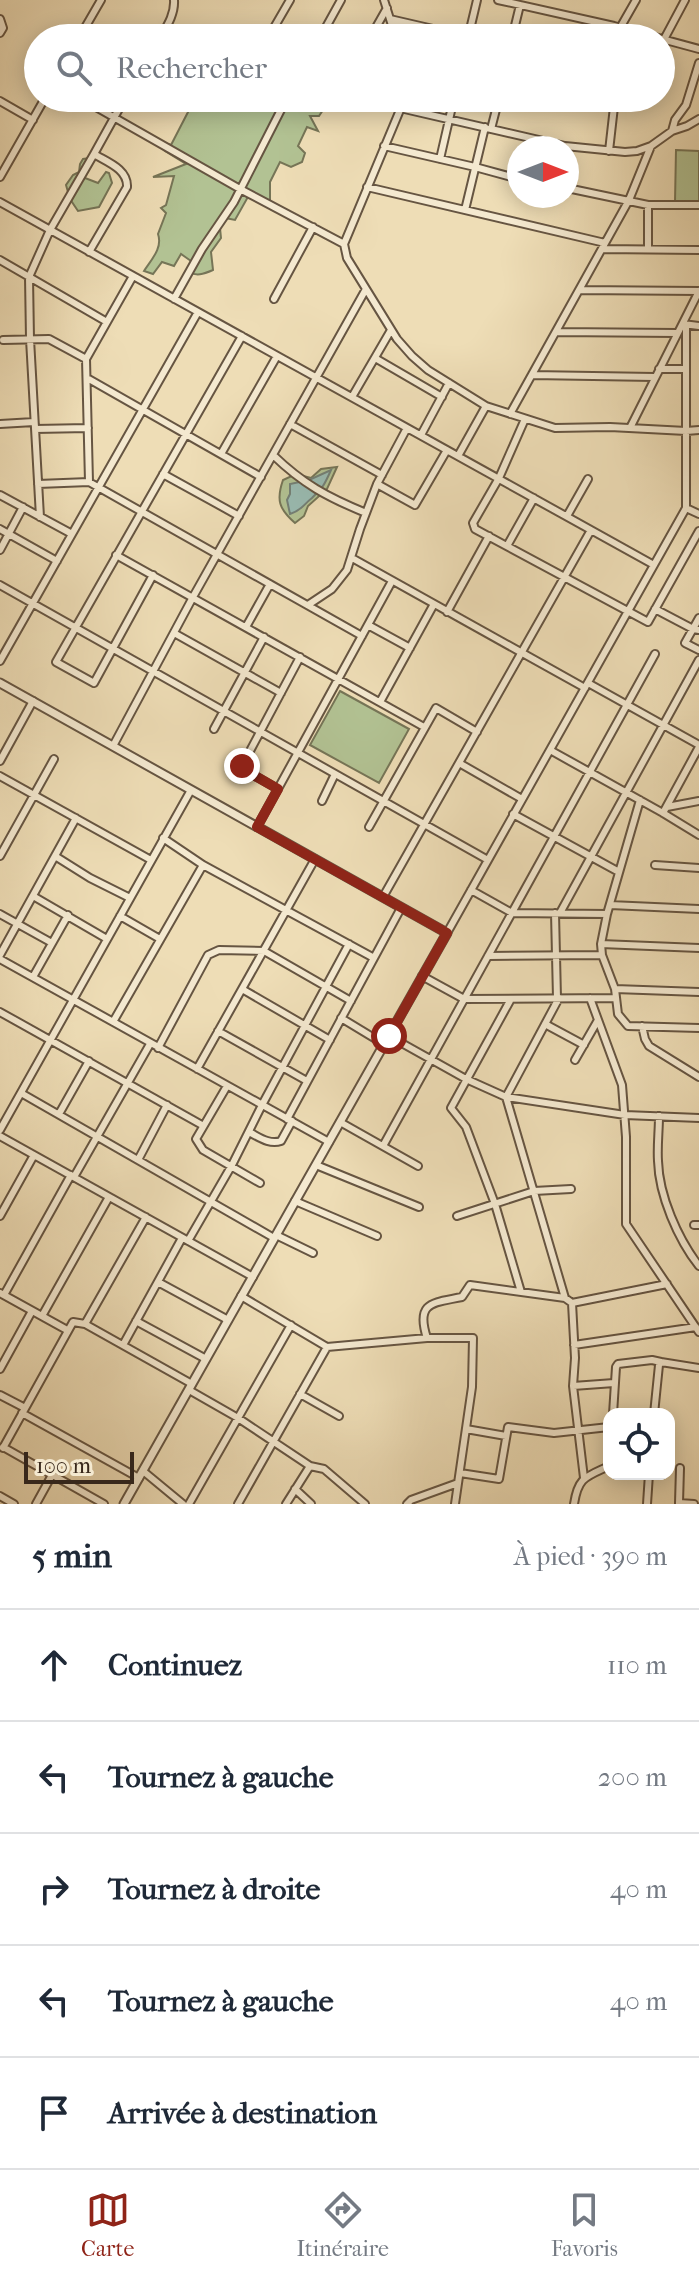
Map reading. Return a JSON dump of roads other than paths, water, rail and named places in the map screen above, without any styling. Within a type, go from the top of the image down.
[{"type":"street","points":[[87,24],[101,0]]},
{"type":"street","points":[[169,24],[174,0]]},
{"type":"street","points":[[276,24],[290,0]]},
{"type":"street","points":[[328,24],[341,0]]},
{"type":"street","points":[[384,0],[392,24]]},
{"type":"street","points":[[471,24],[477,0]]},
{"type":"street","points":[[498,0],[603,24]]},
{"type":"street","points":[[622,24],[636,0]]},
{"type":"street","points":[[672,24],[685,0]]},
{"type":"street","points":[[515,24],[520,5]]},
{"type":"street","points":[[378,24],[387,8]]},
{"type":"street","points":[[0,19],[3,28],[0,33]]},
{"type":"street","points":[[390,19],[411,24]]},
{"type":"street","points":[[675,44],[699,49]]},
{"type":"street","points":[[672,131],[675,120],[686,105],[699,63]]},
{"type":"street","points":[[0,101],[33,120]]},
{"type":"street","points":[[0,177],[37,112]]},
{"type":"street","points":[[104,112],[344,244]]},
{"type":"street","points":[[40,517],[29,277],[50,230],[117,112]]},
{"type":"street","points":[[174,299],[202,249],[234,202],[280,112]]},
{"type":"street","points":[[398,112],[344,244],[347,258],[391,330],[412,356],[428,370],[486,406],[555,428],[699,430]]},
{"type":"street","points":[[418,112],[524,136]]},
{"type":"street","points":[[440,159],[451,112]]},
{"type":"street","points":[[465,210],[475,167],[494,112]]},
{"type":"street","points":[[609,151],[613,112]]},
{"type":"street","points":[[579,148],[637,151],[699,119]]},
{"type":"street","points":[[384,146],[507,176]]},
{"type":"street","points":[[510,414],[629,200],[651,146]]},
{"type":"street","points":[[89,252],[127,187],[128,180],[124,173],[94,154]]},
{"type":"street","points":[[367,187],[604,246],[699,250]]},
{"type":"street","points":[[579,190],[648,205],[699,205]]},
{"type":"street","points":[[0,202],[654,565]]},
{"type":"street","points":[[648,205],[648,249]]},
{"type":"street","points":[[274,299],[313,227]]},
{"type":"street","points":[[0,260],[107,322]]},
{"type":"street","points":[[89,482],[86,359],[133,276]]},
{"type":"street","points":[[113,746],[366,289]]},
{"type":"street","points":[[579,290],[699,291],[630,428]]},
{"type":"street","points":[[0,661],[198,312]]},
{"type":"street","points":[[684,325],[699,326]]},
{"type":"street","points":[[124,1504],[686,508],[684,325]]},
{"type":"street","points":[[352,397],[391,330]]},
{"type":"street","points":[[556,332],[677,333]]},
{"type":"street","points":[[153,575],[96,681],[91,683],[56,662],[242,336]]},
{"type":"street","points":[[3,340],[49,339],[86,359]]},
{"type":"street","points":[[221,454],[277,356]]},
{"type":"street","points":[[375,358],[442,397]]},
{"type":"street","points":[[659,369],[686,369]]},
{"type":"street","points":[[532,375],[654,377]]},
{"type":"street","points":[[87,378],[261,477]]},
{"type":"street","points":[[421,435],[449,383]]},
{"type":"street","points":[[458,456],[486,406]]},
{"type":"street","points":[[525,419],[499,478],[473,523],[475,529],[648,622],[699,531]]},
{"type":"street","points":[[0,424],[88,428]]},
{"type":"street","points":[[290,424],[382,475]]},
{"type":"street","points":[[308,605],[332,589],[347,570],[377,484],[407,428]]},
{"type":"street","points":[[377,484],[415,505],[447,450]]},
{"type":"street","points":[[273,455],[296,477],[366,513]]},
{"type":"street","points":[[163,474],[239,516]]},
{"type":"street","points":[[567,516],[588,479]]},
{"type":"street","points":[[38,484],[89,482],[362,636]]},
{"type":"street","points":[[0,495],[72,534]]},
{"type":"street","points":[[507,546],[534,498]]},
{"type":"street","points":[[0,550],[23,507]]},
{"type":"street","points":[[686,508],[699,514]]},
{"type":"street","points":[[0,529],[57,561]]},
{"type":"street","points":[[383,897],[591,530]]},
{"type":"street","points":[[447,612],[489,536]]},
{"type":"street","points":[[116,555],[424,727]]},
{"type":"street","points":[[352,558],[522,653],[627,705],[699,746],[665,810]]},
{"type":"street","points":[[257,827],[392,581]]},
{"type":"street","points":[[246,627],[270,584]]},
{"type":"street","points":[[0,585],[488,860]]},
{"type":"street","points":[[380,702],[434,604]]},
{"type":"street","points":[[655,609],[696,630]]},
{"type":"street","points":[[699,618],[696,630],[685,643],[699,650]]},
{"type":"street","points":[[368,625],[410,648]]},
{"type":"street","points":[[174,633],[281,693]]},
{"type":"street","points":[[214,729],[264,637]]},
{"type":"street","points":[[383,1146],[655,654]]},
{"type":"street","points":[[278,789],[242,766],[300,657]]},
{"type":"street","points":[[584,1478],[573,1386],[574,1345],[569,1300],[506,1097],[558,998],[558,913],[699,660]]},
{"type":"street","points":[[0,683],[447,933]]},
{"type":"street","points":[[0,761],[33,701]]},
{"type":"street","points":[[369,827],[436,708],[477,732]]},
{"type":"street","points":[[550,750],[640,800],[665,810],[699,835]]},
{"type":"street","points":[[0,856],[54,759]]},
{"type":"street","points":[[459,763],[522,799]]},
{"type":"street","points":[[322,801],[335,774]]},
{"type":"street","points":[[0,776],[151,860]]},
{"type":"street","points":[[0,1130],[191,790]]},
{"type":"street","points":[[640,800],[607,914],[602,955],[615,989],[618,1014],[628,1026],[699,1028]]},
{"type":"street","points":[[665,810],[698,800]]},
{"type":"street","points":[[513,814],[619,872]]},
{"type":"street","points":[[76,818],[0,957],[329,1142]]},
{"type":"street","points":[[163,838],[203,865],[374,958]]},
{"type":"street","points":[[55,856],[130,898]]},
{"type":"street","points":[[197,1069],[315,859]]},
{"type":"street","points":[[113,1022],[203,865]]},
{"type":"street","points":[[655,865],[699,868]]},
{"type":"street","points":[[471,890],[512,913],[607,914]]},
{"type":"street","points":[[33,896],[107,939]]},
{"type":"street","points":[[610,905],[699,909]]},
{"type":"street","points":[[249,1132],[272,1143],[281,1141],[307,1081],[401,908]]},
{"type":"street","points":[[0,914],[52,943]]},
{"type":"street","points":[[33,977],[68,915]]},
{"type":"street","points":[[120,916],[160,939]]},
{"type":"street","points":[[123,1345],[158,1282],[232,1165],[349,944]]},
{"type":"street","points":[[601,944],[699,948]]},
{"type":"street","points":[[158,1048],[208,955],[219,950],[264,951],[351,1001]]},
{"type":"street","points":[[488,956],[602,955]]},
{"type":"street","points":[[422,976],[464,999],[616,998]]},
{"type":"street","points":[[242,989],[330,1040]]},
{"type":"street","points":[[615,989],[699,992]]},
{"type":"street","points":[[574,1345],[697,1329],[626,1224],[622,1085],[590,998]]},
{"type":"street","points":[[511,999],[451,1108],[466,1127],[495,1204],[521,1292]]},
{"type":"street","points":[[0,1012],[202,1125]]},
{"type":"street","points":[[341,1018],[384,1044]]},
{"type":"street","points":[[575,1060],[598,1020]]},
{"type":"street","points":[[545,1024],[584,1045]]},
{"type":"street","points":[[642,1026],[649,1046],[699,1077]]},
{"type":"street","points":[[218,1031],[307,1081]]},
{"type":"street","points":[[389,1036],[466,1079],[506,1097],[625,1115],[699,1118]]},
{"type":"street","points":[[67,1330],[2,1294],[150,1044]]},
{"type":"street","points":[[59,1114],[89,1061]]},
{"type":"street","points":[[227,1086],[202,1125],[196,1139],[198,1145],[260,1183]]},
{"type":"street","points":[[21,1093],[210,1201],[313,1253]]},
{"type":"street","points":[[138,1160],[167,1105]]},
{"type":"street","points":[[659,1116],[658,1164],[667,1206],[677,1230],[699,1266]]},
{"type":"street","points":[[340,1122],[418,1166]]},
{"type":"street","points":[[0,1136],[253,1277]]},
{"type":"street","points":[[0,1216],[34,1155]]},
{"type":"street","points":[[316,1165],[419,1207]]},
{"type":"street","points":[[457,1216],[534,1191],[571,1189]]},
{"type":"street","points":[[42,1316],[109,1197]]},
{"type":"street","points":[[295,1201],[377,1236]]},
{"type":"street","points":[[85,1324],[146,1217]]},
{"type":"street","points":[[158,1282],[228,1320]]},
{"type":"street","points":[[427,1338],[422,1323],[425,1310],[439,1300],[462,1297],[470,1285],[569,1300],[667,1284]]},
{"type":"street","points":[[241,1296],[327,1347],[427,1338],[473,1338],[472,1387],[455,1504]]},
{"type":"street","points":[[0,1369],[32,1311]]},
{"type":"street","points":[[136,1321],[206,1359]]},
{"type":"street","points":[[104,1504],[2,1447],[73,1322],[85,1324],[123,1345],[310,1466],[324,1469],[365,1504]]},
{"type":"street","points":[[0,1395],[141,1474],[186,1504],[291,1325]]},
{"type":"street","points":[[0,1345],[9,1350]]},
{"type":"street","points":[[238,1504],[327,1347]]},
{"type":"street","points":[[613,1408],[615,1369],[618,1364],[652,1360],[699,1368]]},
{"type":"street","points":[[655,1408],[661,1362]]},
{"type":"street","points":[[573,1386],[614,1383]]},
{"type":"street","points":[[300,1394],[339,1416]]},
{"type":"street","points":[[460,1473],[499,1479],[508,1427],[554,1433],[603,1428]]},
{"type":"street","points":[[466,1429],[506,1436]]},
{"type":"street","points":[[286,1504],[310,1466]]},
{"type":"street","points":[[680,1468],[679,1503],[694,1504]]},
{"type":"street","points":[[574,1504],[576,1487],[584,1478],[603,1469]]},
{"type":"street","points":[[36,1504],[52,1475]]},
{"type":"street","points":[[647,1504],[649,1480]]},
{"type":"street","points":[[410,1503],[458,1482]]},
{"type":"street","points":[[295,1489],[311,1504]]},
{"type":"street","points":[[0,1496],[14,1504]]},
{"type":"water","points":[[331,470],[319,491],[290,514],[287,500],[290,484]]}]
